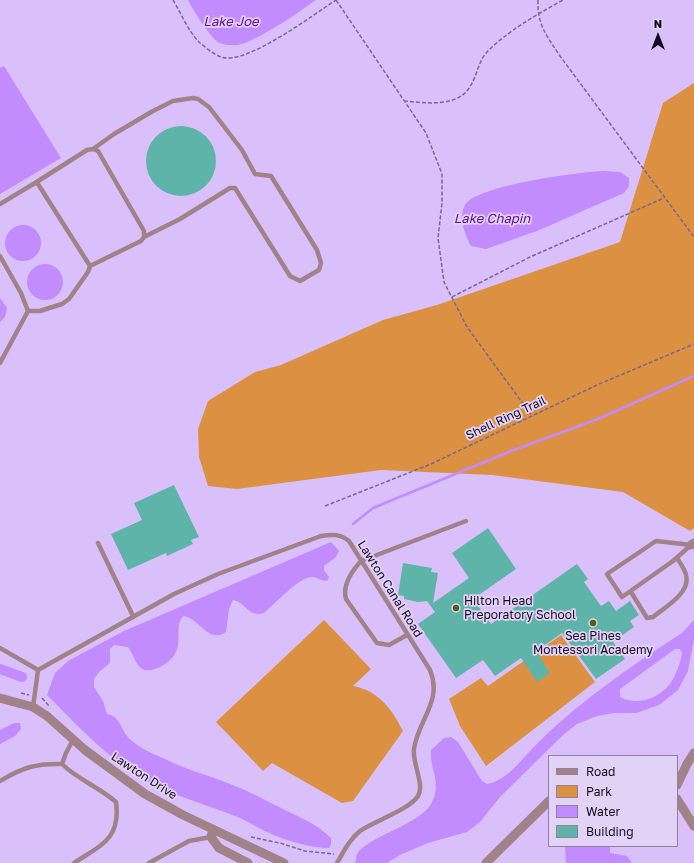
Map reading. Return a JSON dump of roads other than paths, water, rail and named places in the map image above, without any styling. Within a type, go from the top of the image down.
[{"type":"street","name":"Lawton Drive","points":[[0,698],[33,707],[47,716],[104,765],[145,794],[212,833],[284,863]]},
{"type":"street","points":[[678,783],[686,764],[694,753]]},
{"type":"street","points":[[678,801],[694,826]]},
{"type":"street","points":[[486,863],[548,802]]},
{"type":"street","points":[[212,833],[219,848],[248,863]]},
{"type":"lane","points":[[0,204],[87,150],[93,149],[114,134],[166,104],[186,98],[198,99],[209,107],[242,150],[255,174],[271,176],[317,250],[321,263],[319,270],[300,281],[290,276],[234,188],[230,188],[180,219],[144,237],[141,241],[90,266],[88,272],[69,299],[62,304],[40,311],[28,311]]},
{"type":"lane","points":[[93,149],[98,152],[102,158],[144,231],[144,237]]},
{"type":"lane","points":[[35,183],[38,184],[54,207],[90,266]]},
{"type":"lane","points":[[0,256],[21,293],[28,311],[0,363]]},
{"type":"lane","points":[[407,635],[389,645],[377,643],[346,599],[346,586],[354,569],[361,561],[466,522]]},
{"type":"lane","name":"Lawton Canal Road","points":[[38,670],[174,594],[218,574],[321,536],[334,534],[343,537],[349,541],[430,670],[434,680],[431,707],[415,747],[415,768],[420,780],[418,797],[410,804],[361,831],[352,838],[337,863]]},
{"type":"lane","points":[[656,541],[692,544],[677,558],[622,598],[607,574],[656,541]]},
{"type":"lane","points":[[98,543],[133,616]]},
{"type":"lane","points":[[631,592],[647,618],[653,617],[682,593],[687,584],[686,573],[677,558]]},
{"type":"lane","points":[[0,648],[38,670],[33,707]]},
{"type":"lane","points":[[62,764],[66,753],[74,740]]},
{"type":"lane","points":[[0,780],[19,770],[41,764],[62,764],[106,793],[116,802],[118,815],[113,835],[102,845],[74,863]]},
{"type":"lane","points":[[149,863],[189,841],[212,833]]},
{"type":"water","name":"Lake Joe","points":[[188,0],[316,0],[290,18],[261,35],[242,44],[227,45],[214,39]]},
{"type":"water","points":[[4,66],[61,158],[0,194],[0,68]]},
{"type":"water","name":"Lake Chapin","points":[[604,171],[620,172],[629,178],[629,186],[624,193],[537,231],[486,249],[471,246],[463,226],[462,215],[465,205],[473,198],[488,191],[530,181]]},
{"type":"water","points":[[27,225],[36,230],[40,236],[40,250],[36,256],[27,261],[19,261],[10,256],[6,250],[5,239],[10,230],[16,226]]},
{"type":"water","points":[[49,264],[58,269],[62,275],[62,289],[58,295],[49,300],[41,300],[32,295],[28,289],[27,278],[32,269],[38,265]]},
{"type":"water","points":[[0,298],[7,308],[5,317],[0,322]]},
{"type":"water","points":[[331,542],[339,551],[336,557],[324,566],[324,570],[329,577],[327,581],[312,577],[301,581],[264,613],[259,614],[251,612],[237,601],[233,600],[229,609],[226,632],[220,635],[209,633],[195,621],[184,616],[180,621],[177,648],[174,655],[168,662],[158,668],[151,670],[142,669],[136,662],[128,647],[114,645],[110,649],[110,663],[99,672],[94,679],[94,687],[103,701],[107,714],[116,718],[127,736],[135,743],[147,751],[173,763],[244,790],[310,822],[331,838],[331,845],[329,848],[321,848],[284,839],[266,832],[240,818],[173,794],[152,784],[109,755],[47,695],[55,673],[68,661],[124,631]]},
{"type":"water","points":[[694,620],[694,638],[688,671],[678,690],[659,705],[636,713],[614,713],[597,716],[577,724],[563,735],[500,797],[480,822],[467,832],[428,843],[400,855],[387,863],[355,863],[357,854],[363,848],[371,842],[416,818],[431,804],[436,789],[436,782],[431,750],[444,738],[451,737],[458,742],[482,781],[487,784],[494,782],[512,770],[548,733],[584,702],[623,673],[682,633]],"holes":[[[675,649],[680,649],[682,653],[674,678],[664,690],[653,697],[640,701],[626,700],[620,697],[620,689]]]},
{"type":"water","points":[[14,723],[20,723],[21,729],[15,736],[0,744],[0,730]]},
{"type":"water","points":[[565,847],[610,847],[610,853],[627,856],[632,863],[566,863]]},
{"type":"waterway","points":[[353,524],[373,508],[511,451],[598,419],[694,376]]},
{"type":"waterway","points":[[0,669],[22,677]]},
{"type":"place","name":"Hilton Head Preporatory School","points":[[456,608]]},
{"type":"place","name":"Sea Pines Montessori Academy","points":[[593,623]]}]
